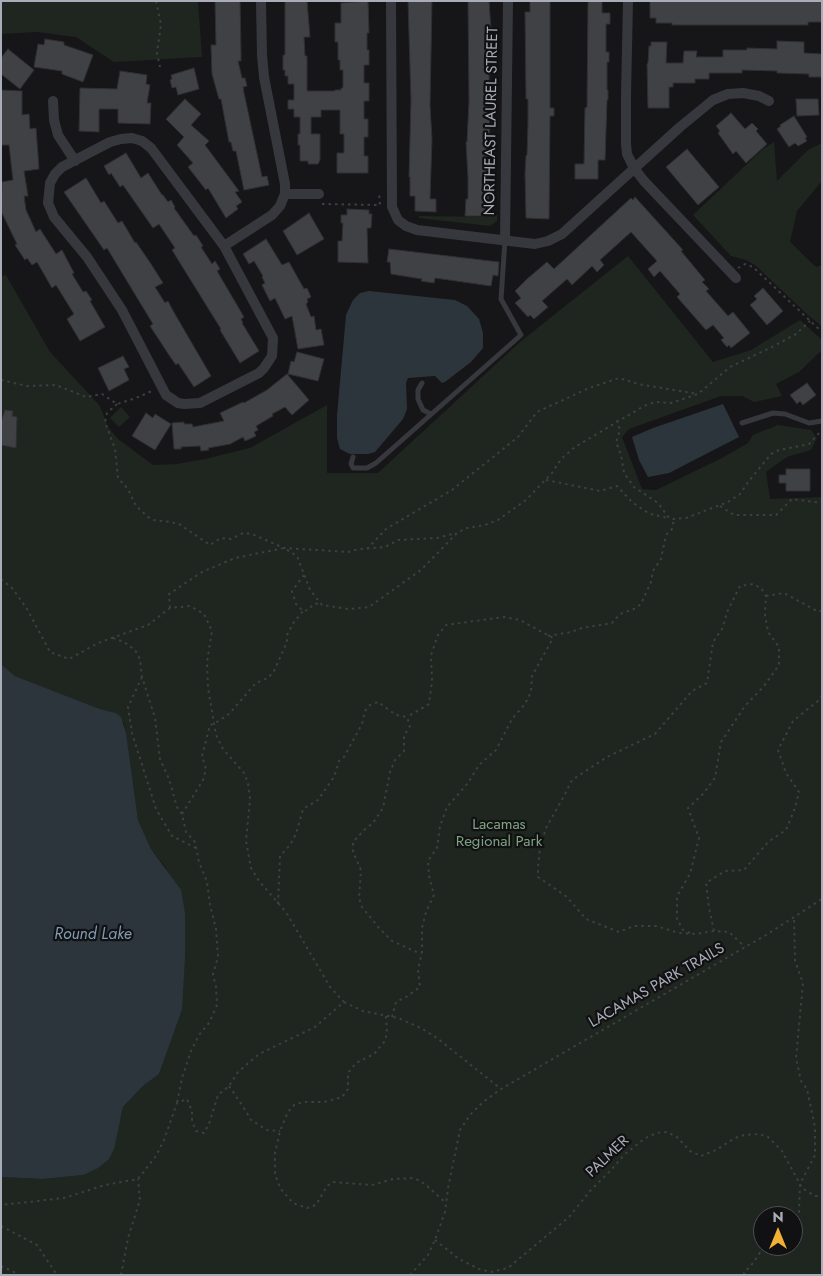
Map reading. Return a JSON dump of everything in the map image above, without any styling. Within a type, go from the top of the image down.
[{"type":"street","points":[[224,246],[272,215],[280,206],[285,194],[285,184],[264,77],[261,1]]},
{"type":"street","points":[[391,1],[392,207],[398,220],[406,226],[417,230],[535,244],[548,241],[562,234],[634,168],[713,100],[728,94],[743,94],[759,96],[769,101]]},
{"type":"street","name":"NORTHEAST LAUREL STREET","points":[[505,240],[508,1]]},
{"type":"street","points":[[628,1],[627,154],[634,168],[664,203],[733,275]]},
{"type":"street","points":[[53,101],[54,120],[58,135],[75,161]]},
{"type":"street","points":[[132,138],[142,141],[151,148],[224,246],[270,331],[274,344],[273,352],[268,363],[258,373],[200,403],[184,404],[166,395],[122,310],[87,256],[50,210],[48,195],[50,183],[62,167],[75,161],[110,142],[121,139],[132,138]]},
{"type":"street","points":[[285,194],[317,199]]},
{"type":"lane","points":[[353,458],[353,468],[368,468],[376,463],[521,335],[501,299],[505,240]]},
{"type":"lane","points":[[422,384],[418,390],[418,399],[423,410],[431,414]]},
{"type":"lane","points":[[742,423],[773,413],[785,414],[809,423],[822,421]]},
{"type":"path","points":[[156,1],[162,24],[157,53],[160,67]]},
{"type":"path","points":[[317,199],[380,205],[379,193]]},
{"type":"path","points":[[733,275],[745,264],[753,267],[822,332]]},
{"type":"path","points":[[170,608],[169,594],[202,572],[235,558],[284,548],[348,552],[385,547],[398,540],[437,538],[498,520],[526,500],[546,480],[561,459],[575,447],[617,420],[655,402],[671,403],[698,394],[730,367],[796,334],[810,321]]},
{"type":"path","points":[[367,549],[386,529],[460,484],[518,437],[536,412],[589,388],[619,378],[638,384],[698,394]]},
{"type":"path","points":[[1,380],[27,386],[56,385],[86,397],[102,394],[117,404]]},
{"type":"path","points":[[161,386],[136,398],[117,404],[107,413],[105,422],[114,444],[118,478],[128,489],[136,506],[148,517],[154,520],[179,524],[210,545],[221,538],[232,539],[243,533],[252,534],[284,548],[297,556],[310,590],[321,603]]},
{"type":"path","points":[[617,420],[620,430],[616,442],[621,455],[624,473],[634,487],[658,503],[669,518]]},
{"type":"path","points":[[546,480],[600,491],[617,486],[632,502],[651,514],[674,519],[686,518],[720,506],[740,494],[771,454],[792,446],[809,444],[822,430]]},
{"type":"path","points":[[720,506],[734,515],[776,515],[792,499],[822,503]]},
{"type":"path","points":[[548,636],[612,623],[620,614],[634,609],[641,604],[653,571],[661,559],[666,535],[672,529],[674,519]]},
{"type":"path","points":[[182,814],[203,780],[206,769],[202,756],[210,725],[229,714],[256,683],[268,678],[274,671],[287,642],[287,635],[303,611],[308,610],[314,604],[321,603],[348,609],[369,607],[421,570],[457,533]]},
{"type":"path","points":[[303,611],[294,600],[292,591],[304,575]]},
{"type":"path","points":[[1,579],[12,589],[27,609],[50,652],[69,659],[98,643],[148,625],[170,608],[190,606],[204,614],[212,630],[207,662],[216,735],[223,749],[244,773],[248,783],[250,799],[246,841],[250,868],[259,882],[286,912],[330,986],[344,1002],[364,1011],[392,1017],[421,1028],[437,1038],[500,1089]]},
{"type":"path","points":[[690,933],[683,930],[678,919],[678,896],[690,874],[699,838],[688,808],[703,794],[715,778],[721,742],[745,706],[764,686],[779,665],[779,647],[768,632],[764,614],[766,596],[761,588],[753,584],[740,586],[728,610],[722,629],[713,642],[707,683],[692,691],[655,734],[607,757],[572,780],[546,828],[540,848],[538,878],[567,898],[586,919],[619,932],[634,926],[656,926],[679,933],[690,933],[714,931],[729,932],[745,947]]},
{"type":"path","points":[[766,596],[784,593],[818,611],[822,611]]},
{"type":"path","points":[[278,904],[280,856],[290,845],[296,834],[303,809],[318,800],[334,777],[339,761],[344,757],[362,724],[365,711],[370,705],[378,702],[396,715],[407,717],[429,704],[432,681],[431,655],[438,635],[446,625],[504,617],[520,620],[552,638],[532,676],[531,692],[525,704],[512,719],[496,750],[480,765],[468,783],[447,807],[440,826],[437,848],[428,861],[429,876],[434,895],[426,912],[422,928],[418,970],[420,987],[396,1002],[392,1017]]},
{"type":"path","points":[[1,1205],[64,1198],[105,1185],[138,1179],[156,1156],[164,1140],[177,1103],[182,1078],[191,1051],[199,1035],[209,1023],[217,1005],[213,974],[218,957],[216,929],[207,882],[199,862],[195,842],[186,832],[182,814],[177,807],[169,779],[160,759],[155,718],[142,677],[140,660],[135,650],[124,642],[113,638]]},
{"type":"path","points":[[142,677],[128,707],[132,733],[156,809],[172,836],[196,848]]},
{"type":"path","points":[[714,931],[708,908],[706,883],[725,871],[744,870],[768,842],[786,830],[799,792],[786,774],[778,750],[793,721],[822,696]]},
{"type":"path","points":[[407,717],[410,726],[404,736],[404,751],[395,760],[390,772],[383,808],[373,823],[353,842],[353,852],[361,870],[359,898],[362,907],[392,941],[421,954]]},
{"type":"path","name":"LACAMAS PARK TRAILS","points":[[410,1275],[428,1255],[435,1240],[445,1212],[460,1130],[477,1108],[500,1089],[766,935],[822,899]]},
{"type":"path","points":[[794,916],[795,961],[803,983],[796,1058],[801,1081],[807,1089],[815,1127],[815,1155],[800,1184],[799,1206]]},
{"type":"path","points":[[177,1103],[187,1099],[192,1111],[192,1121],[196,1131],[204,1133],[209,1124],[218,1095],[229,1086],[238,1072],[259,1054],[315,1027],[344,1002]]},
{"type":"path","points":[[386,1016],[387,1032],[385,1041],[374,1054],[356,1063],[348,1073],[348,1090],[342,1097],[324,1102],[303,1102],[294,1105],[288,1112],[280,1131],[275,1174],[280,1188],[293,1204],[307,1208],[316,1205],[327,1186],[333,1182],[372,1185],[393,1179],[414,1178],[446,1203]]},
{"type":"path","points":[[229,1086],[250,1120],[267,1130],[280,1131]]},
{"type":"path","name":"PALMER","points":[[435,1240],[459,1259],[479,1269],[491,1272],[508,1268],[569,1217],[590,1191],[625,1154],[644,1139],[656,1133],[667,1132],[677,1137],[690,1151],[701,1156],[716,1150],[734,1138],[744,1135],[759,1134],[768,1137],[782,1151],[800,1184]]},
{"type":"path","points":[[121,1275],[128,1238],[140,1200],[138,1179]]},
{"type":"path","points":[[800,1184],[802,1188],[815,1196],[822,1196]]},
{"type":"path","points":[[1,1226],[37,1245],[57,1275]]},
{"type":"path","points":[[745,1275],[744,1273],[758,1256]]},
{"type":"path","points":[[1,1266],[14,1272],[16,1275]]},
{"type":"green space","points":[[1,1],[198,1],[202,57],[114,62],[76,37],[37,32],[1,34]]},
{"type":"green space","points":[[774,142],[777,181],[808,150],[822,143],[822,181],[797,211],[790,242],[816,267],[822,265],[822,326],[755,265],[746,260],[731,256],[693,215],[763,149]]},
{"type":"green space","points":[[485,215],[497,215],[497,221],[490,226],[419,218],[419,216],[483,217]]},
{"type":"green space","name":"Lacamas Regional Park","points":[[628,256],[713,362],[751,350],[800,320],[822,340],[821,351],[799,372],[776,384],[782,396],[754,402],[742,396],[721,396],[629,429],[622,437],[642,489],[656,490],[722,458],[748,443],[753,435],[778,425],[811,430],[817,438],[811,450],[787,457],[766,472],[770,499],[822,497],[822,1275],[1,1275],[1,1177],[43,1179],[83,1175],[121,1118],[123,1107],[143,1086],[159,1074],[182,1010],[166,868],[151,849],[138,820],[124,724],[116,713],[100,709],[15,676],[1,664],[1,276],[6,275],[50,352],[100,406],[108,427],[118,439],[153,465],[177,464],[250,448],[327,405],[327,473],[378,473],[520,342]]},
{"type":"green space","points":[[121,407],[130,417],[119,427],[110,418]]},
{"type":"water","points":[[369,291],[455,300],[467,306],[479,319],[483,333],[483,348],[471,362],[445,382],[442,383],[435,376],[408,378],[406,383],[407,409],[403,419],[375,452],[350,454],[340,449],[337,438],[337,415],[346,315],[353,300],[360,293]]},
{"type":"water","points":[[723,404],[739,437],[669,473],[648,477],[639,460],[632,437]]},
{"type":"water","name":"Round Lake","points":[[1,664],[15,676],[100,709],[116,713],[121,717],[126,733],[138,820],[151,849],[181,890],[185,913],[182,1010],[159,1074],[143,1086],[123,1107],[114,1149],[109,1159],[98,1168],[83,1175],[43,1179],[1,1177]]},
{"type":"building","points":[[215,1],[240,1],[241,61],[238,61],[242,78],[245,78],[247,86],[243,87],[262,177],[267,176],[269,185],[244,190],[236,151],[233,151],[231,142],[229,142],[221,99],[219,99],[212,74],[211,45],[216,45]]},
{"type":"building","points":[[285,1],[307,1],[310,37],[304,37],[305,56],[307,56],[307,91],[335,91],[343,88],[343,70],[340,70],[340,60],[338,60],[338,42],[335,42],[335,23],[341,23],[341,3],[368,1],[369,33],[367,33],[367,50],[369,50],[369,65],[364,65],[364,83],[369,83],[369,101],[364,101],[364,119],[368,119],[368,137],[364,137],[364,156],[368,156],[368,173],[337,173],[337,153],[344,153],[344,134],[340,134],[340,110],[321,110],[321,117],[311,117],[311,134],[320,134],[320,160],[318,164],[308,164],[308,161],[300,161],[298,134],[300,134],[300,117],[294,117],[294,109],[288,109],[288,100],[294,100],[294,84],[288,84],[288,76],[285,76],[285,70],[283,70],[283,55],[285,55]]},
{"type":"building","points":[[408,1],[432,1],[430,199],[436,199],[436,212],[415,211],[415,196],[410,196],[411,100]]},
{"type":"building","points":[[468,1],[489,1],[491,30],[489,67],[490,158],[488,213],[484,213],[484,216],[465,216],[466,199],[468,199],[466,142],[469,101]]},
{"type":"building","points":[[530,1],[550,1],[550,108],[554,108],[554,116],[550,116],[549,219],[526,218],[525,174],[528,99],[526,99],[525,12],[530,12]]},
{"type":"building","points":[[588,1],[602,1],[602,13],[610,13],[610,24],[606,24],[606,52],[609,52],[609,62],[607,62],[608,100],[605,160],[598,160],[598,179],[575,179],[575,164],[584,164],[585,108],[587,107]]},
{"type":"building","points":[[650,1],[822,1],[822,22],[808,22],[808,25],[672,25],[672,23],[656,23],[656,18],[650,18]]},
{"type":"building","points":[[45,39],[64,42],[64,45],[93,55],[83,82],[62,74],[62,71],[34,67],[38,44],[44,45]]},
{"type":"building","points":[[777,41],[804,42],[804,53],[822,54],[822,77],[809,77],[809,74],[777,73],[777,71],[742,70],[742,73],[709,73],[709,79],[695,79],[695,83],[673,83],[673,87],[669,87],[669,108],[648,108],[647,64],[651,42],[667,42],[666,63],[683,63],[684,51],[697,51],[696,57],[723,57],[723,50],[747,50],[747,48],[777,49]]},
{"type":"building","points":[[8,49],[34,70],[20,89],[1,74],[1,58]]},
{"type":"building","points":[[194,68],[199,89],[178,95],[176,87],[172,88],[171,75]]},
{"type":"building","points":[[120,71],[147,75],[146,84],[150,85],[147,103],[151,103],[150,124],[118,123],[118,109],[99,109],[99,132],[79,131],[80,88],[117,89]]},
{"type":"building","points":[[1,90],[22,91],[22,115],[29,114],[30,129],[36,128],[39,169],[24,171],[28,196],[24,196],[26,210],[36,232],[40,229],[56,254],[62,250],[74,273],[72,274],[83,292],[86,291],[92,300],[90,301],[105,327],[80,341],[67,319],[74,314],[56,285],[52,288],[37,262],[32,265],[27,258],[25,260],[15,245],[17,244],[1,211],[2,182],[13,180],[9,145],[1,145]]},
{"type":"building","points":[[185,99],[201,114],[191,125],[209,141],[205,145],[239,191],[235,192],[242,202],[236,206],[238,209],[226,218],[208,188],[206,190],[188,167],[193,163],[177,145],[184,137],[166,119]]},
{"type":"building","points":[[796,99],[818,99],[819,115],[797,116]]},
{"type":"building","points":[[731,113],[745,129],[752,123],[767,144],[746,163],[736,151],[733,154],[718,133],[720,131],[716,126]]},
{"type":"building","points":[[794,116],[807,137],[805,138],[807,141],[798,146],[795,143],[789,147],[777,129]]},
{"type":"building","points":[[687,149],[719,187],[698,205],[666,167]]},
{"type":"building","points":[[126,153],[141,178],[148,173],[162,195],[168,202],[171,200],[174,208],[194,236],[196,235],[212,264],[215,261],[220,269],[217,271],[244,317],[241,319],[242,323],[259,351],[240,363],[172,250],[175,248],[159,224],[153,228],[123,185],[120,187],[104,166]]},
{"type":"building","points":[[86,178],[101,203],[104,201],[118,223],[122,221],[163,283],[155,287],[165,303],[168,301],[211,376],[194,387],[178,363],[176,365],[150,326],[153,324],[107,248],[104,250],[64,192]]},
{"type":"building","points":[[635,197],[683,250],[681,251],[705,280],[702,282],[709,289],[706,291],[728,316],[733,312],[750,333],[731,348],[729,345],[727,347],[721,340],[724,338],[713,325],[706,330],[677,297],[680,294],[660,271],[654,277],[648,269],[657,261],[631,232],[600,260],[604,265],[597,272],[592,266],[572,285],[567,279],[542,301],[548,307],[534,319],[530,315],[528,317],[515,303],[521,298],[515,291],[527,279],[547,262],[554,269],[631,198],[633,200]]},
{"type":"building","points":[[347,209],[369,210],[369,214],[372,214],[371,228],[367,228],[368,263],[338,262],[338,241],[342,241],[343,223],[341,223],[341,215],[347,215]]},
{"type":"building","points":[[309,213],[324,239],[297,255],[283,231]]},
{"type":"building","points":[[266,239],[282,265],[289,262],[304,289],[307,288],[311,297],[307,299],[308,302],[306,304],[311,317],[314,316],[316,330],[321,329],[324,345],[298,349],[292,316],[285,319],[275,298],[270,301],[262,285],[265,283],[263,276],[254,261],[249,264],[243,254]]},
{"type":"building","points":[[389,249],[499,262],[498,276],[493,275],[491,286],[435,278],[434,283],[391,274],[390,262],[387,262]]},
{"type":"building","points":[[763,288],[783,311],[767,325],[750,305],[757,299],[754,296]]},
{"type":"building","points":[[297,352],[324,359],[318,381],[288,374],[291,361],[294,362]]},
{"type":"building","points":[[123,356],[129,367],[124,369],[129,380],[109,391],[98,368]]},
{"type":"building","points":[[287,374],[309,400],[292,415],[285,407],[272,414],[273,416],[256,426],[258,430],[254,432],[256,436],[245,441],[243,437],[230,444],[201,451],[200,446],[174,449],[172,423],[184,422],[184,424],[192,424],[193,427],[224,421],[220,413],[244,403],[267,390]]},
{"type":"building","points":[[807,383],[816,395],[803,405],[800,401],[797,404],[790,395]]},
{"type":"building","points":[[5,410],[13,411],[12,416],[17,417],[16,448],[1,445],[1,422]]},
{"type":"building","points":[[146,413],[153,418],[155,414],[171,424],[155,450],[132,436]]},
{"type":"building","points":[[786,469],[810,469],[810,491],[786,491],[786,483],[779,483],[779,475],[786,475]]}]
